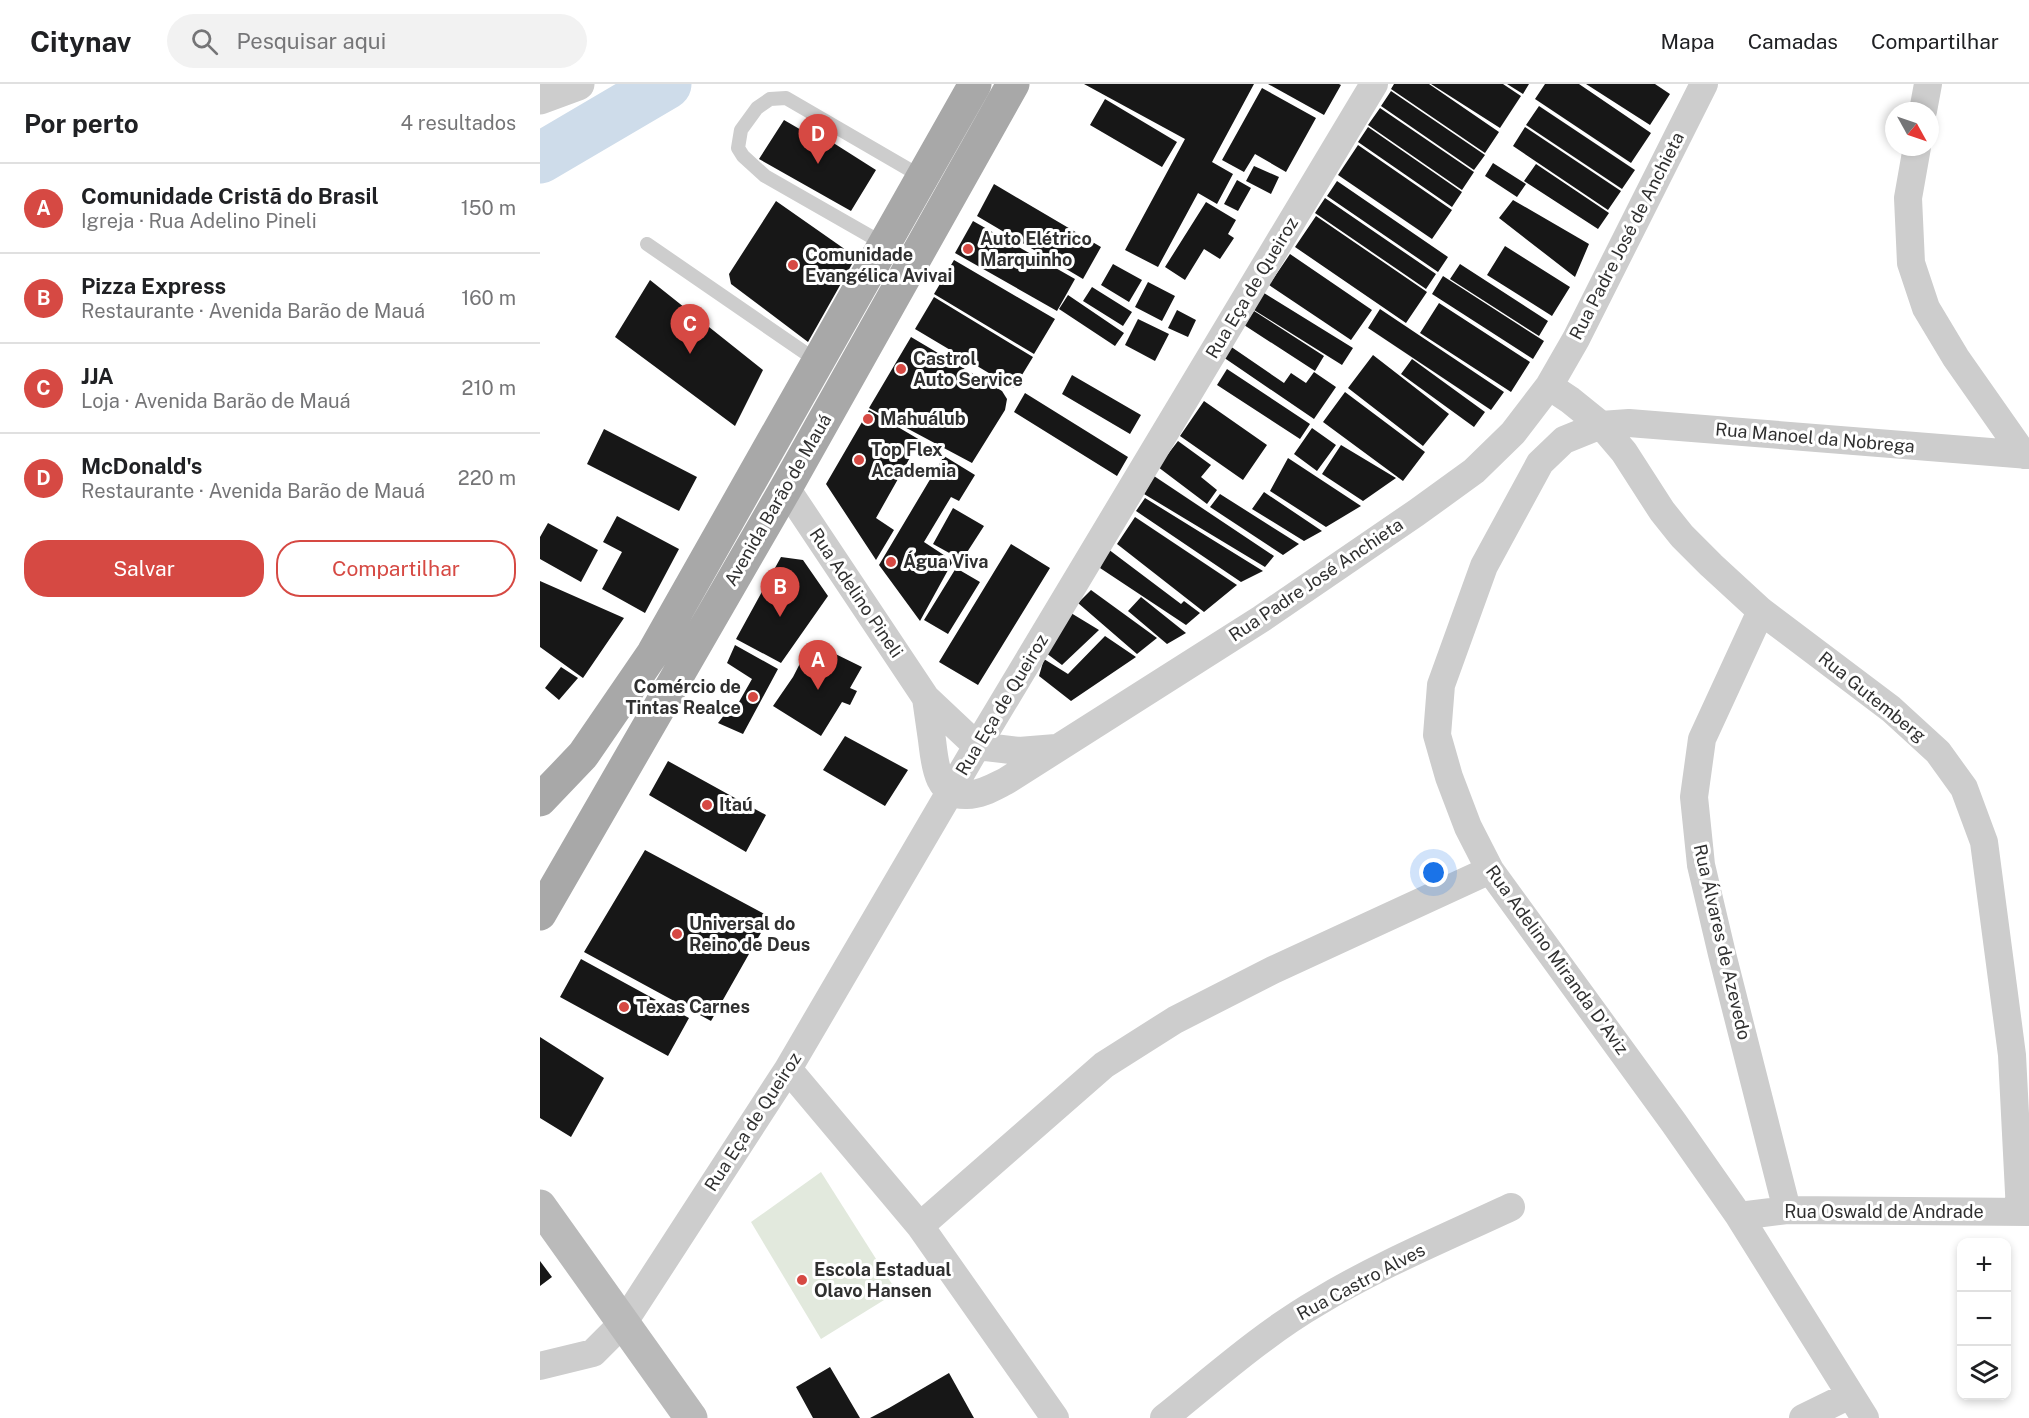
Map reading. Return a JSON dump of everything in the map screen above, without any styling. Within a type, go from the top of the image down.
[{"type":"main road","name":"Avenida Barão de Mauá","points":[[540,800],[584,754],[653,653],[975,84]]},
{"type":"main road","name":"Avenida Barão de Mauá","points":[[540,914],[786,488],[1014,84]]},
{"type":"main road","points":[[540,1206],[691,1418]]},
{"type":"street","points":[[540,98],[578,84]]},
{"type":"street","name":"Rua Eça de Queiroz","points":[[540,1366],[593,1353],[624,1323],[788,1069],[977,746],[1374,84]]},
{"type":"street","name":"Rua Padre José de Anchieta","points":[[1549,386],[1576,339],[1704,84]]},
{"type":"street","points":[[1925,102],[1928,84]]},
{"type":"street","points":[[1915,156],[1908,198],[1911,262],[1926,308],[1956,358],[2026,455]]},
{"type":"street","name":"Rua Padre José Anchieta","points":[[950,792],[965,796],[979,794],[1006,781],[1261,619],[1474,471],[1513,433],[1549,386]]},
{"type":"street","name":"Rua Gutemberg","points":[[1549,386],[1570,399],[1600,425],[1624,452],[1656,504],[1682,536],[1761,611],[1891,709],[1938,752],[1964,788],[1984,842],[2012,1055],[2025,1212]]},
{"type":"street","name":"Rua Manoel da Nobrega","points":[[1600,425],[1629,423],[2026,455]]},
{"type":"street","name":"Rua Adelino Miranda D'Aviz","points":[[1600,425],[1564,440],[1540,463],[1484,566],[1441,685],[1437,735],[1449,777],[1468,827],[1490,870],[1739,1216],[1858,1407]]},
{"type":"street","name":"Rua Adelino Pineli","points":[[786,488],[926,698],[977,746]]},
{"type":"street","name":"Rua Álvares de Azevedo","points":[[1761,611],[1702,739],[1694,797],[1701,865],[1787,1210]]},
{"type":"street","name":"Rua Adelino Pineli","points":[[926,698],[935,770],[941,782],[950,792]]},
{"type":"street","name":"Rua Padre José Anchieta","points":[[977,746],[1019,752],[1061,747]]},
{"type":"street","points":[[920,1226],[1104,1065],[1175,1020],[1273,970],[1490,870]]},
{"type":"street","points":[[788,1069],[920,1226],[1055,1418]]},
{"type":"street","name":"Rua Castro Alves","points":[[1164,1418],[1241,1355],[1317,1302],[1376,1271],[1511,1207]]},
{"type":"street","name":"Rua Oswald de Andrade","points":[[1739,1216],[1787,1210],[2025,1212]]},
{"type":"street","points":[[1803,1418],[1858,1407]]},
{"type":"lane","points":[[884,244],[765,176],[742,156],[738,148],[741,130],[757,108],[770,99],[786,98],[922,177]]},
{"type":"lane","points":[[647,244],[817,361]]},
{"type":"shaded area","points":[[821,1172],[897,1292],[821,1339],[751,1222]]},
{"type":"building","points":[[1084,84],[1254,84],[1212,162],[1233,174],[1217,204],[1198,193],[1158,267],[1125,250],[1185,139]]},
{"type":"building","points":[[1268,84],[1339,84],[1341,85],[1324,115]]},
{"type":"building","points":[[1394,84],[1429,84],[1499,132],[1485,153],[1391,89]]},
{"type":"building","points":[[1431,84],[1503,84],[1521,96],[1500,128]]},
{"type":"building","points":[[1507,84],[1529,84],[1523,94]]},
{"type":"building","points":[[1545,84],[1579,84],[1651,133],[1631,163],[1535,99]]},
{"type":"building","points":[[1586,84],[1655,84],[1670,94],[1650,125]]},
{"type":"building","points":[[1262,88],[1316,118],[1286,172],[1255,154],[1244,172],[1222,160]]},
{"type":"building","points":[[1391,91],[1485,155],[1474,170],[1381,106]]},
{"type":"building","points":[[1105,99],[1177,142],[1162,167],[1090,125]]},
{"type":"building","points":[[1539,106],[1635,170],[1622,189],[1526,125]]},
{"type":"building","points":[[1380,108],[1474,172],[1462,190],[1368,125]]},
{"type":"building","points":[[784,120],[822,142],[824,137],[876,170],[851,211],[759,159]]},
{"type":"building","points":[[1368,127],[1462,192],[1452,207],[1358,142]]},
{"type":"building","points":[[1525,127],[1621,191],[1608,210],[1513,146]]},
{"type":"building","points":[[1358,145],[1452,210],[1432,239],[1338,175]]},
{"type":"building","points":[[1493,163],[1526,184],[1517,197],[1485,176]]},
{"type":"building","points":[[1536,164],[1609,213],[1598,229],[1524,181]]},
{"type":"building","points":[[1254,166],[1279,177],[1271,194],[1246,181]]},
{"type":"building","points":[[1237,180],[1251,188],[1238,211],[1224,204]]},
{"type":"building","points":[[1337,181],[1448,257],[1438,272],[1327,196]]},
{"type":"building","points":[[994,184],[1101,247],[1083,279],[977,216]]},
{"type":"building","points":[[1325,198],[1436,274],[1426,289],[1315,213]]},
{"type":"building","points":[[1513,200],[1589,244],[1575,277],[1499,218]]},
{"type":"building","name":"Comunidade Evangélica Avivai","points":[[776,201],[856,257],[808,342],[731,284],[729,274]]},
{"type":"building","points":[[1206,202],[1236,220],[1228,234],[1234,238],[1220,259],[1204,249],[1185,280],[1165,267]]},
{"type":"building","points":[[1316,216],[1427,292],[1406,323],[1295,247]]},
{"type":"building","points":[[973,221],[1075,279],[1057,311],[955,253]]},
{"type":"building","points":[[1505,246],[1570,287],[1552,316],[1487,275]]},
{"type":"building","points":[[1290,254],[1372,310],[1351,340],[1269,285]]},
{"type":"building","points":[[954,260],[1055,319],[1034,354],[934,294]]},
{"type":"building","points":[[1113,264],[1142,280],[1129,302],[1101,285]]},
{"type":"building","points":[[1460,264],[1548,321],[1539,336],[1450,279]]},
{"type":"building","points":[[1443,276],[1544,341],[1533,359],[1432,294]]},
{"type":"building","points":[[650,280],[763,370],[735,426],[615,337]]},
{"type":"building","points":[[1148,282],[1175,296],[1162,321],[1135,307]]},
{"type":"building","points":[[1092,287],[1132,312],[1123,326],[1083,301]]},
{"type":"building","points":[[1264,293],[1353,348],[1342,365],[1254,310]]},
{"type":"building","points":[[1068,295],[1124,333],[1115,346],[1059,309]]},
{"type":"building","points":[[934,297],[1033,357],[1014,388],[915,329]]},
{"type":"building","points":[[1439,303],[1530,362],[1511,392],[1420,333]]},
{"type":"building","points":[[1380,309],[1504,392],[1491,410],[1368,328]]},
{"type":"building","points":[[1177,310],[1196,320],[1188,337],[1168,328]]},
{"type":"building","points":[[1254,311],[1324,356],[1315,371],[1244,325]]},
{"type":"building","points":[[1138,319],[1169,334],[1155,361],[1125,345]]},
{"type":"building","points":[[911,337],[1002,391],[1007,399],[1005,410],[972,463],[869,408]]},
{"type":"building","points":[[1230,346],[1284,383],[1291,373],[1306,383],[1314,372],[1336,387],[1314,419],[1223,357]]},
{"type":"building","points":[[1373,355],[1449,414],[1423,446],[1348,388]]},
{"type":"building","points":[[1412,359],[1485,412],[1474,427],[1401,374]]},
{"type":"building","points":[[1227,369],[1310,424],[1300,439],[1217,385]]},
{"type":"building","points":[[1072,375],[1141,415],[1130,434],[1062,394]]},
{"type":"building","points":[[1345,392],[1425,452],[1403,481],[1323,422]]},
{"type":"building","points":[[1025,393],[1128,457],[1117,476],[1014,412]]},
{"type":"building","points":[[1204,401],[1267,445],[1243,480],[1180,436]]},
{"type":"building","points":[[869,410],[920,440],[876,518],[894,530],[876,560],[826,484]]},
{"type":"building","points":[[1312,428],[1336,445],[1317,471],[1294,454]]},
{"type":"building","points":[[604,429],[697,477],[679,511],[587,464]]},
{"type":"building","points":[[1178,441],[1211,465],[1201,477],[1217,490],[1207,504],[1158,467]]},
{"type":"building","points":[[1341,445],[1396,478],[1363,501],[1322,474]]},
{"type":"building","points":[[944,456],[975,475],[959,501],[951,497],[924,542],[953,561],[920,621],[879,565]]},
{"type":"building","points":[[1288,458],[1361,506],[1326,527],[1270,491]]},
{"type":"building","points":[[1154,476],[1274,556],[1265,567],[1144,494]]},
{"type":"building","points":[[1264,492],[1322,531],[1304,541],[1252,509]]},
{"type":"building","points":[[1220,494],[1299,544],[1283,555],[1210,507]]},
{"type":"building","points":[[1145,498],[1263,571],[1241,582],[1136,511]]},
{"type":"building","points":[[953,508],[984,526],[962,560],[933,544]]},
{"type":"building","points":[[617,516],[679,549],[645,613],[602,589],[622,552],[603,542]]},
{"type":"building","points":[[1135,517],[1237,585],[1204,612],[1117,544]]},
{"type":"building","points":[[548,523],[598,550],[581,582],[540,559],[540,537]]},
{"type":"building","points":[[1011,544],[1050,568],[978,685],[939,662]]},
{"type":"building","points":[[1108,549],[1181,604],[1184,601],[1200,613],[1186,625],[1100,568]]},
{"type":"building","points":[[781,557],[803,560],[828,596],[781,663],[736,639]]},
{"type":"building","points":[[956,568],[980,582],[948,634],[924,620]]},
{"type":"building","points":[[540,581],[624,618],[583,678],[540,647]]},
{"type":"building","points":[[1091,590],[1157,638],[1137,654],[1078,603]]},
{"type":"building","points":[[1141,597],[1186,633],[1167,644],[1128,611]]},
{"type":"building","points":[[1071,613],[1099,630],[1062,665],[1046,653]]},
{"type":"building","points":[[1105,636],[1136,657],[1071,701],[1039,676],[1044,659],[1068,674]]},
{"type":"building","points":[[811,642],[862,667],[850,688],[857,691],[850,705],[842,702],[821,736],[773,706],[793,677]]},
{"type":"building","name":"Comércio de Tintas Realce","points":[[735,645],[778,669],[743,734],[718,723],[725,714],[731,716],[752,679],[727,663]]},
{"type":"building","points":[[561,667],[578,678],[559,700],[545,688]]},
{"type":"building","points":[[845,736],[908,770],[885,806],[823,770]]},
{"type":"building","name":"Itaú","points":[[668,761],[766,815],[746,852],[649,795]]},
{"type":"building","name":"Universal do Reino de Deus","points":[[645,850],[770,917],[711,1021],[584,952]]},
{"type":"building","name":"Texas Carnes","points":[[581,959],[689,1018],[668,1056],[560,997]]},
{"type":"building","points":[[540,1037],[604,1078],[571,1137],[540,1118]]},
{"type":"building","points":[[540,1261],[552,1277],[540,1286]]},
{"type":"building","points":[[830,1367],[860,1418],[813,1418],[796,1387]]},
{"type":"building","points":[[949,1373],[974,1418],[870,1418],[889,1408]]},
{"type":"waterway","points":[[540,158],[666,84]]},
{"type":"place","name":"McDonald's","points":[[818,164]]},
{"type":"place","name":"Auto Elétrico Marquinho","points":[[968,249]]},
{"type":"place","name":"Comunidade Evangélica Avivai","points":[[793,265]]},
{"type":"place","name":"JJA","points":[[690,354]]},
{"type":"place","name":"Castrol Auto Service","points":[[901,369]]},
{"type":"place","name":"Mahuálub","points":[[868,419]]},
{"type":"place","name":"Top Flex Academia","points":[[859,460]]},
{"type":"place","name":"Água Viva","points":[[891,562]]},
{"type":"place","name":"Pizza Express","points":[[780,617]]},
{"type":"place","name":"Comunidade Cristã do Brasil","points":[[818,690]]},
{"type":"place","name":"Comércio de Tintas Realce","points":[[753,697]]},
{"type":"place","name":"Itaú","points":[[707,805]]},
{"type":"place","name":"Universal do Reino de Deus","points":[[677,934]]},
{"type":"place","name":"Texas Carnes","points":[[624,1007]]},
{"type":"place","name":"Escola Estadual Olavo Hansen","points":[[802,1280]]}]
